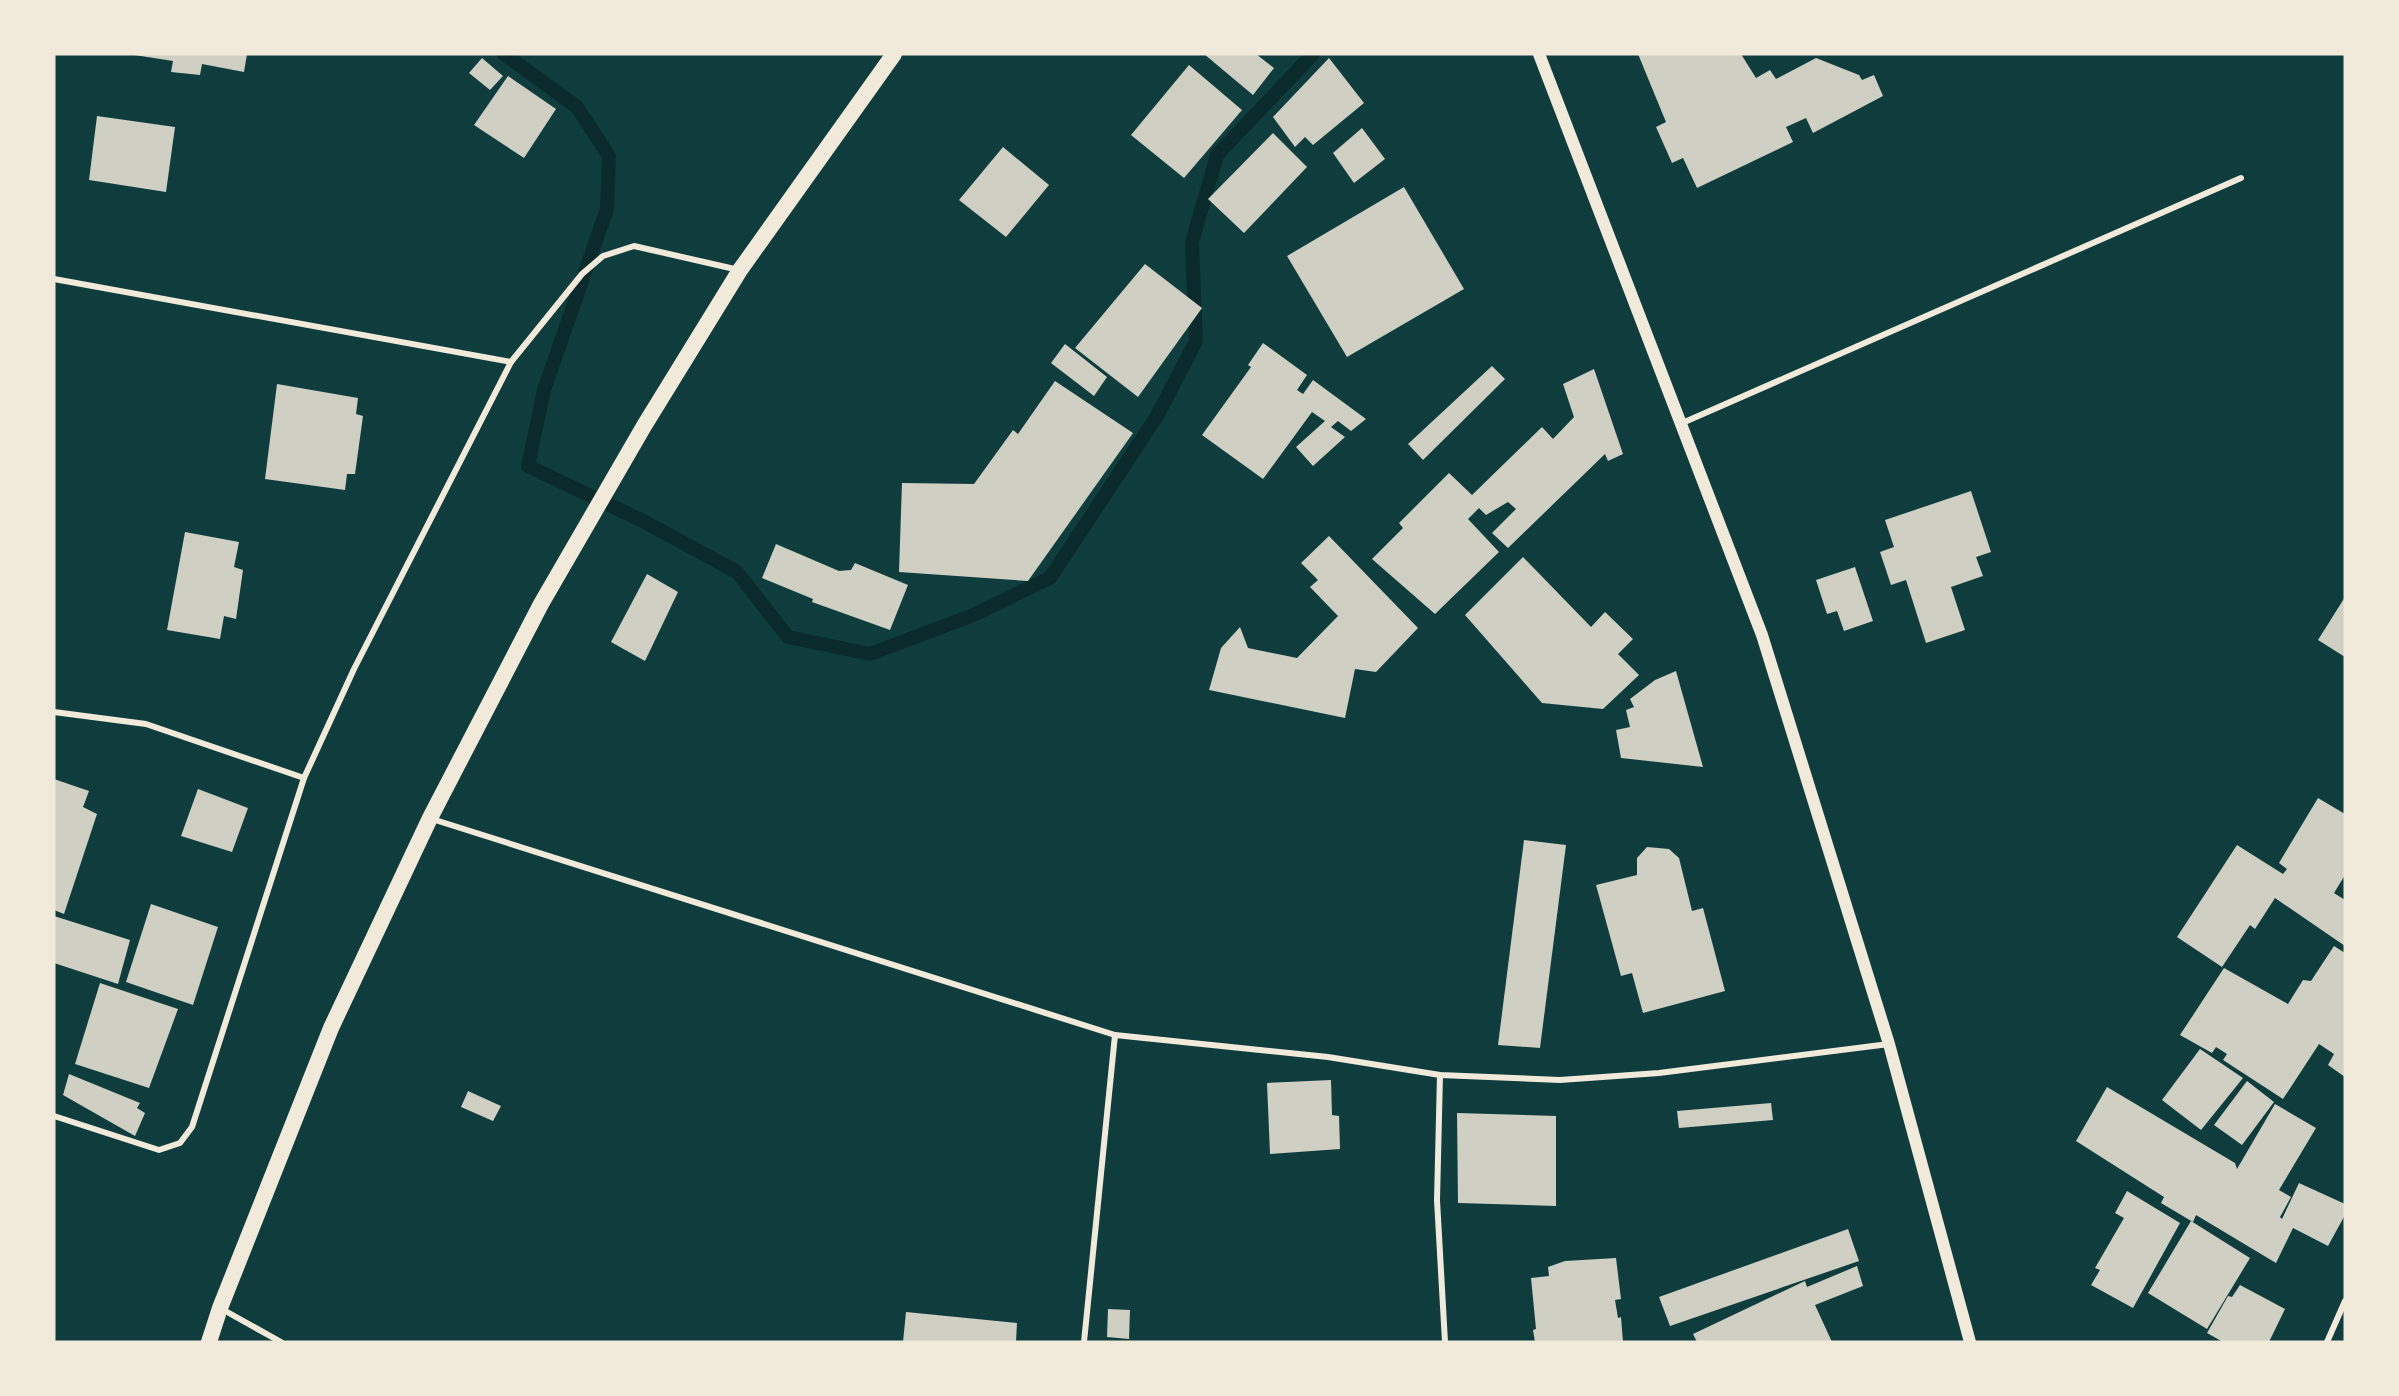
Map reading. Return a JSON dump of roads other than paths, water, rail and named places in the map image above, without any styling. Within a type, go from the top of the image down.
[{"type":"highway","points":[[209,1342],[220,1308],[331,1029],[430,818],[541,604],[644,426],[740,270],[894,54]]},
{"type":"main road","points":[[1539,54],[1762,635],[1890,1044],[1970,1342]]},
{"type":"street","points":[[1680,424],[2241,178]]},
{"type":"street","points":[[54,1116],[159,1150],[180,1143],[192,1127],[304,778],[354,669],[511,362],[582,274],[603,256],[634,246],[740,270]]},
{"type":"street","points":[[54,279],[511,362]]},
{"type":"street","points":[[54,712],[146,724],[304,778]]},
{"type":"street","points":[[430,818],[1115,1035],[1328,1057],[1440,1075],[1560,1080],[1659,1073],[1890,1044]]},
{"type":"street","points":[[1084,1342],[1115,1035]]},
{"type":"street","points":[[1440,1075],[1437,1200],[1445,1342]]},
{"type":"street","points":[[2327,1342],[2345,1301]]},
{"type":"street","points":[[220,1308],[281,1342]]},
{"type":"waterway","points":[[504,54],[577,107],[609,156],[607,209],[544,390],[528,466],[643,521],[737,572],[788,637],[870,654],[971,616],[1050,578],[1157,416],[1196,341],[1192,242],[1217,155],[1313,54]]}]
